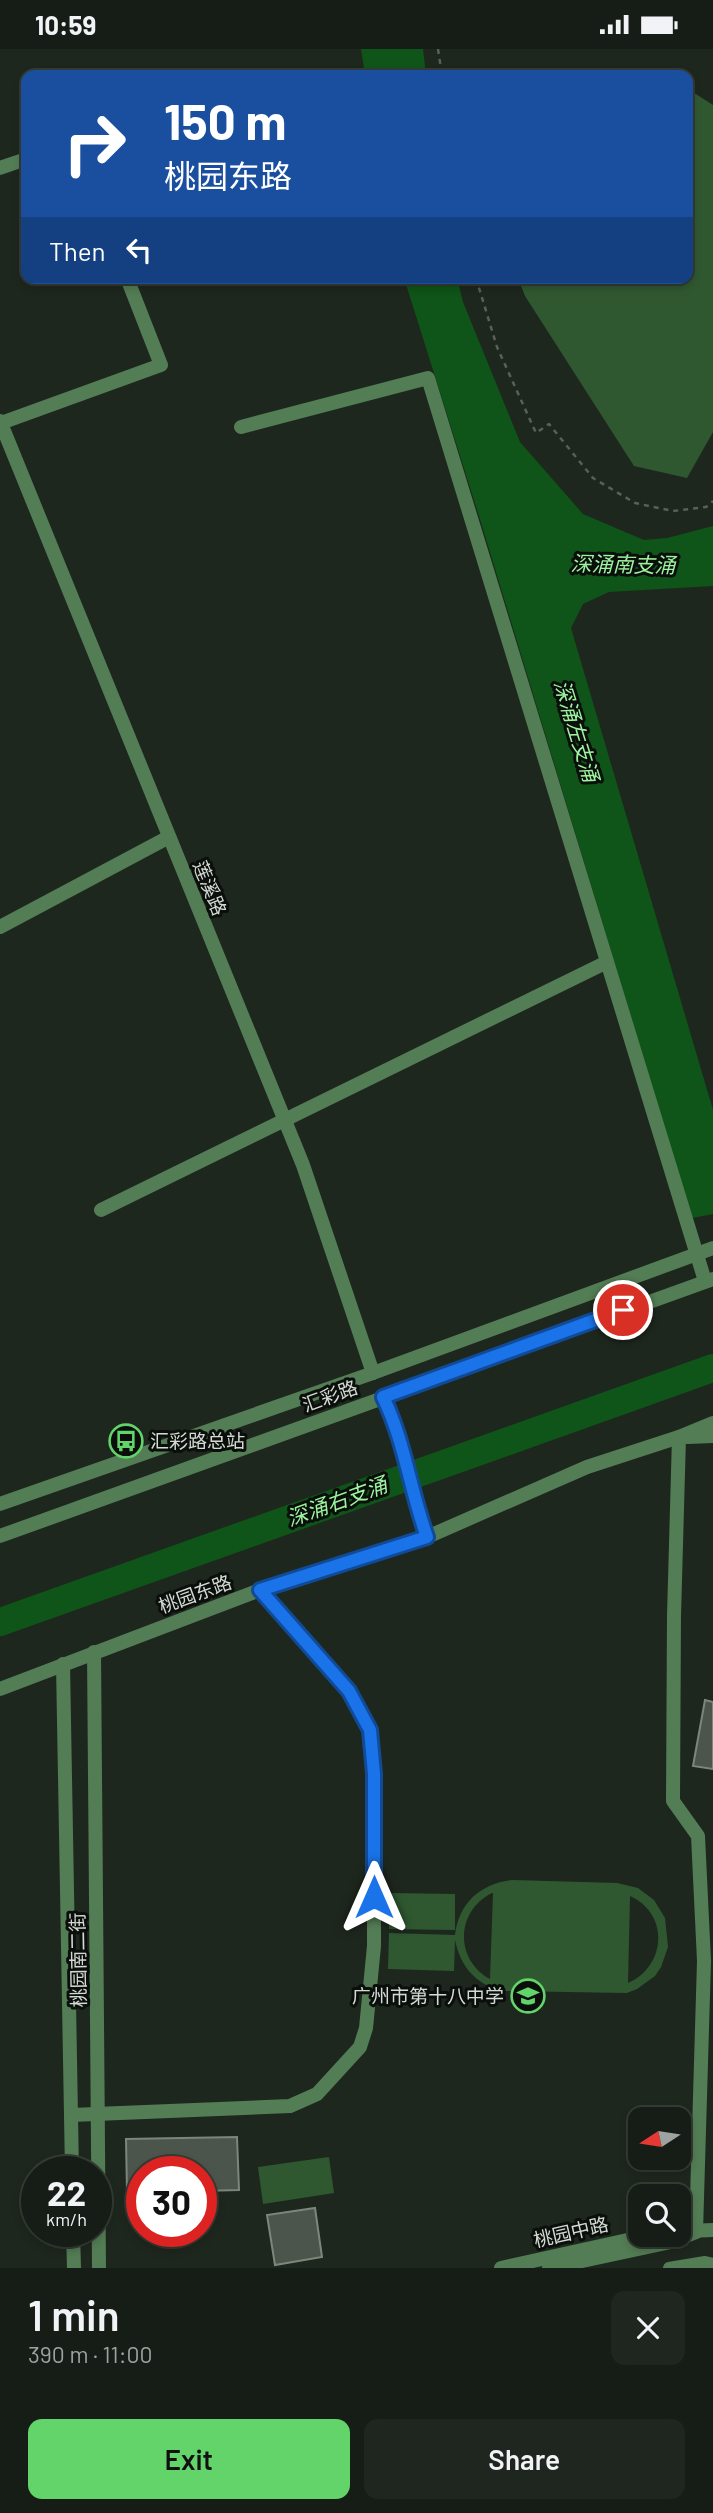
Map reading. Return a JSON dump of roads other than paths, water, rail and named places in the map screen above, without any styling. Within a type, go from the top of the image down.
[{"type":"street","points":[[0,168],[21,161]]},
{"type":"street","points":[[0,422],[161,365],[129,284]]},
{"type":"street","points":[[240,427],[428,378],[696,1255],[709,1280]]},
{"type":"street","name":"莲溪路","points":[[0,422],[284,1120],[323,1223],[373,1373]]},
{"type":"street","points":[[0,927],[169,837]]},
{"type":"street","points":[[101,1210],[607,962]]},
{"type":"street","name":"汇彩路","points":[[0,1504],[373,1373],[713,1248]]},
{"type":"street","name":"汇彩路","points":[[0,1536],[709,1280]]},
{"type":"street","points":[[613,1285],[623,1310]]},
{"type":"street","points":[[383,1397],[394,1419],[427,1537]]},
{"type":"street","name":"桃园东路","points":[[0,1689],[260,1590],[427,1537],[587,1467],[713,1423]]},
{"type":"street","name":"桃园东路","points":[[679,1437],[713,1436]]},
{"type":"street","points":[[679,1437],[673,1801],[698,1836],[704,1961],[696,2232]]},
{"type":"street","points":[[71,2115],[290,2106],[317,2094],[360,2047],[366,2028],[374,1946],[374,1774],[370,1730],[349,1691],[260,1590]]},
{"type":"street","name":"桃园南二街","points":[[94,1651],[99,2268]]},
{"type":"street","name":"桃园南二街","points":[[63,1664],[72,2156]]},
{"type":"street","name":"桃园中路","points":[[691,2232],[713,2230]]},
{"type":"street","name":"桃园中路","points":[[549,2268],[671,2242],[696,2232]]},
{"type":"street","name":"桃园中路","points":[[500,2268],[628,2240]]},
{"type":"street","points":[[73,2247],[74,2268]]},
{"type":"street","points":[[669,2268],[705,2262],[713,2264]]},
{"type":"water","points":[[361,49],[423,49],[425,70],[364,70]]},
{"type":"water","points":[[406,284],[458,284],[463,302],[520,442],[583,514],[644,540],[667,538],[713,526],[713,586],[609,592],[583,604],[571,628],[713,1110],[713,1214],[692,1218]]},
{"type":"waterway","name":"深涌右支涌","points":[[0,1622],[713,1368]]},
{"type":"place","name":"汇彩路总站","points":[[126,1441]]},
{"type":"place","name":"广州市第十八中学","points":[[528,1996]]},
{"type":"water label","name":"深涌南支涌","points":[[623,565]]},
{"type":"water label","name":"深涌左支涌","points":[[576,731]]}]
